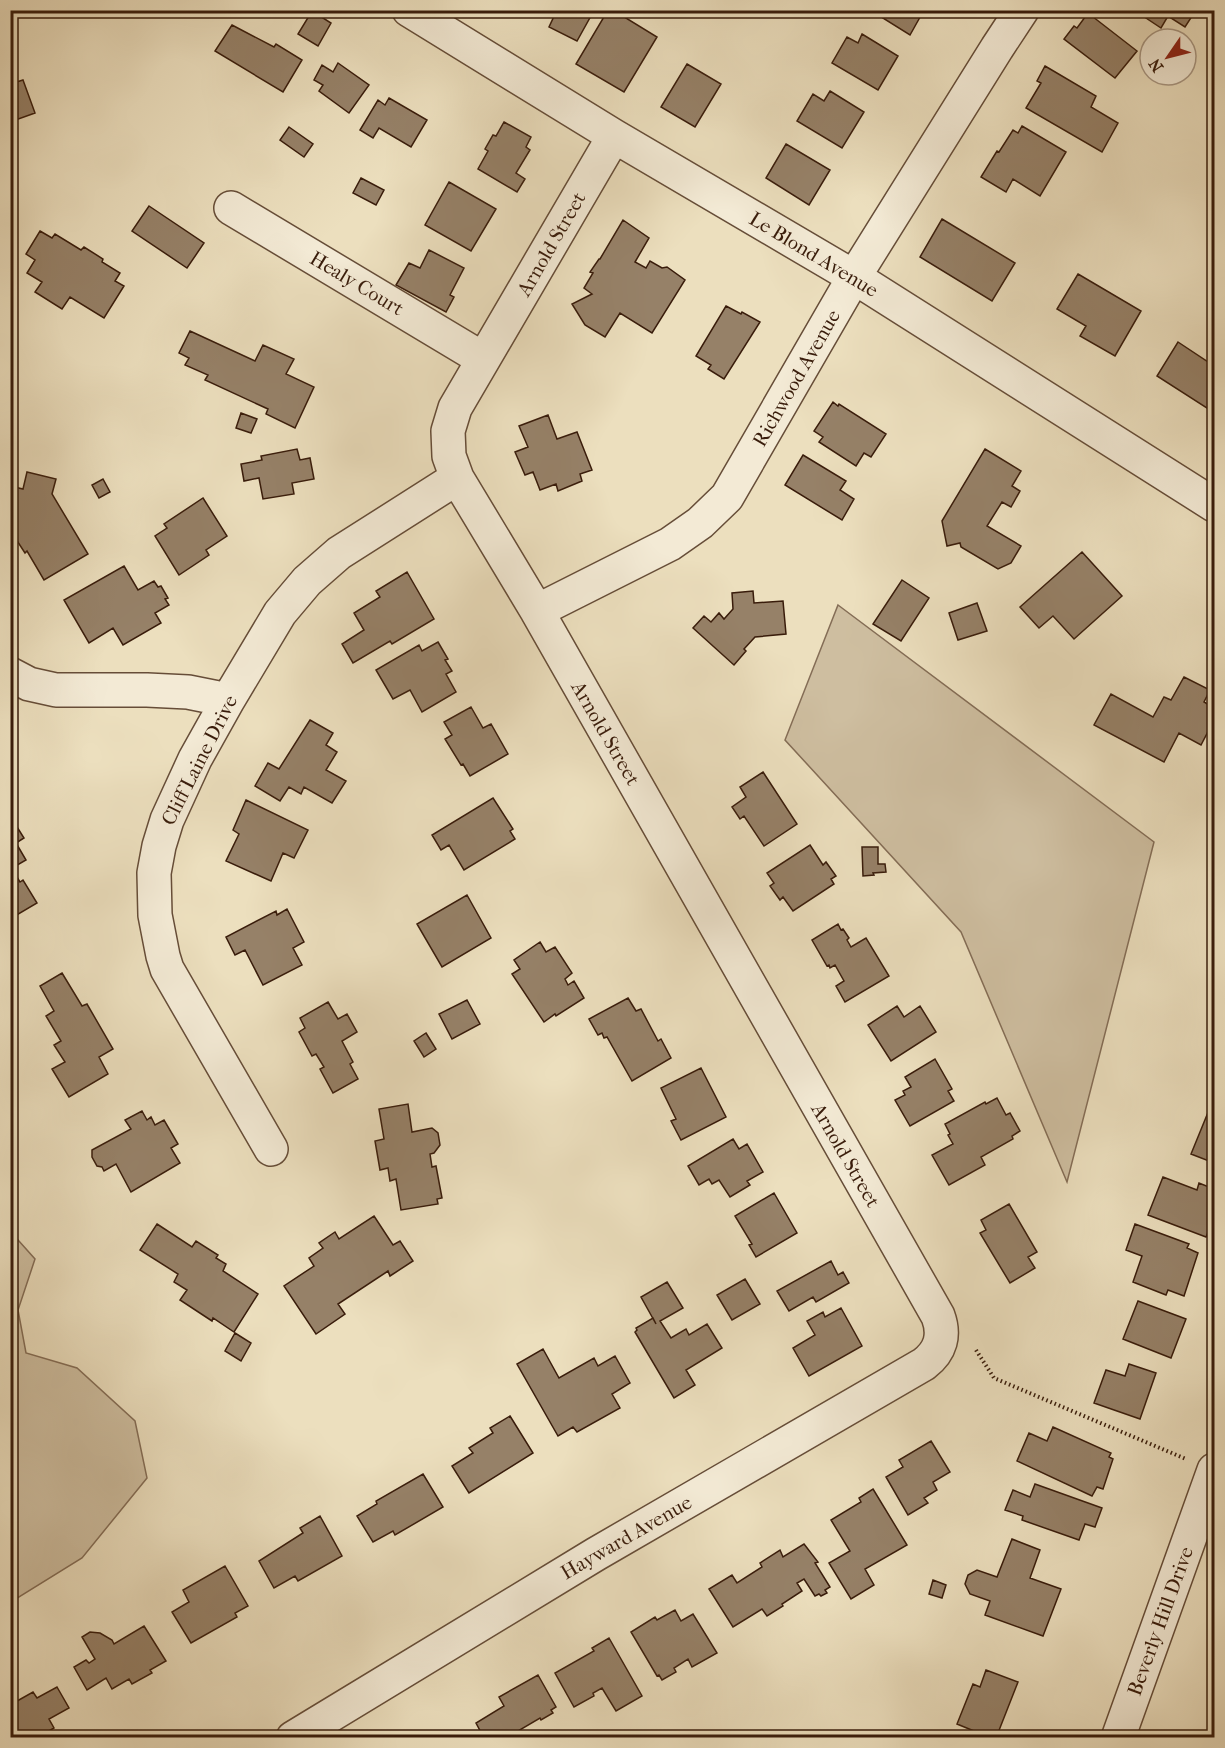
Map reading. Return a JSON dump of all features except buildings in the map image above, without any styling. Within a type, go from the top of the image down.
[{"type":"street","name":"Le Blond Avenue","points":[[409,10],[614,136],[854,277],[1215,505]]},
{"type":"street","name":"Richwood Avenue","points":[[537,611],[670,544],[700,523],[727,497],[854,277],[1022,10]]},
{"type":"street","name":"Arnold Street","points":[[614,136],[455,408],[448,431],[449,456],[458,478],[537,611],[938,1316],[942,1327]]},
{"type":"street","name":"Healy Court","points":[[231,208],[483,358]]},
{"type":"street","name":"Cliff Laine Drive","points":[[272,1149],[167,969],[155,915],[154,873],[159,846],[167,820],[195,759],[280,613],[308,581],[339,553],[458,478]]},
{"type":"street","points":[[10,674],[29,684],[56,690],[188,692],[228,700]]},
{"type":"street","name":"Hayward Avenue","points":[[293,1737],[596,1554],[924,1364],[934,1357],[941,1344],[942,1327]]},
{"type":"street","name":"Beverly Hill Drive","points":[[1118,1737],[1200,1465]]},
{"type":"path","points":[[976,1350],[994,1378],[1200,1465]]},
{"type":"shaded area","points":[[838,605],[1154,842],[1067,1182],[961,932],[785,740]]},
{"type":"shaded area","points":[[10,1231],[35,1259],[18,1310],[26,1353],[77,1368],[135,1421],[147,1478],[82,1558],[11,1602]]}]
